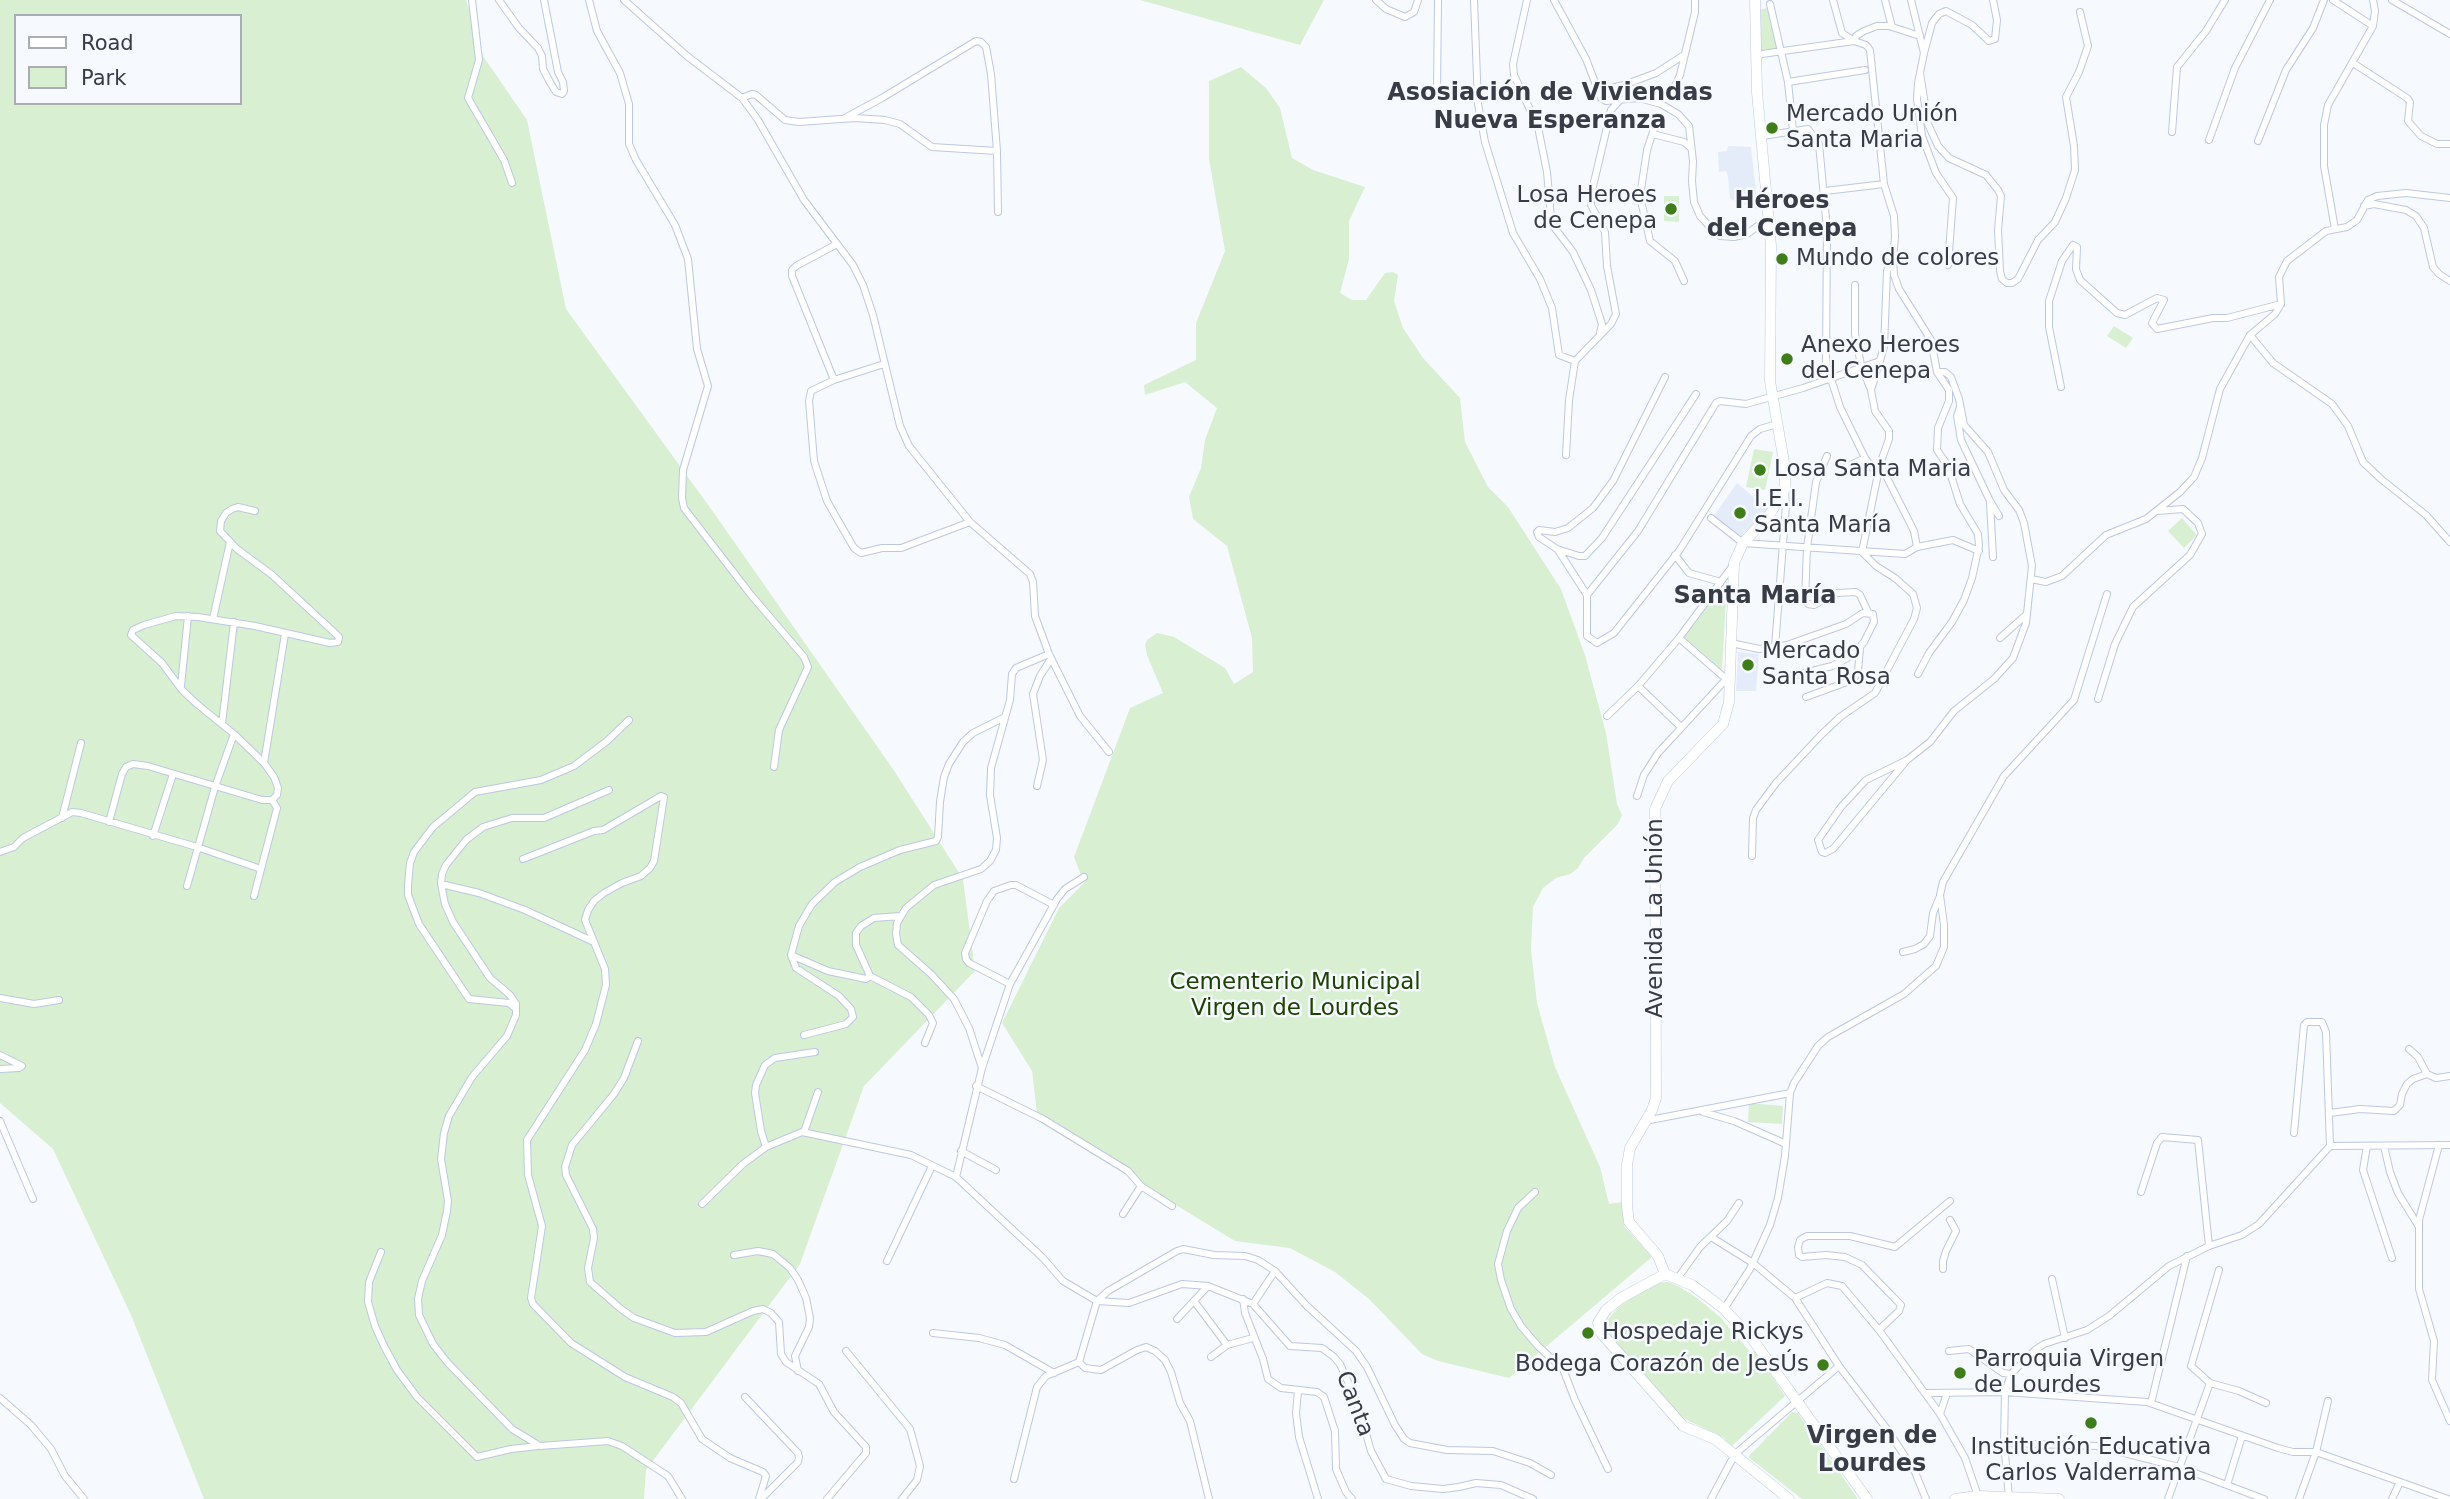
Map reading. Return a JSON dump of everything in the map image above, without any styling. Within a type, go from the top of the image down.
[{"type":"main road","points":[[1755,0],[1755,55],[1770,246],[1772,398],[1785,468],[1785,489]]},
{"type":"main road","name":"Avenida La Unión","points":[[1665,1274],[1658,1256],[1629,1222],[1627,1206],[1627,1165],[1630,1148],[1656,1098],[1655,809],[1668,781],[1723,724],[1729,702],[1727,677],[1734,563],[1743,543],[1770,514],[1785,489]]},
{"type":"main road","points":[[1789,1499],[1715,1438],[1683,1426],[1601,1333],[1598,1323],[1606,1310],[1621,1298],[1665,1274],[1692,1286],[1724,1309],[1753,1340],[1867,1499]]},
{"type":"main road","points":[[1955,1499],[1978,1496],[2059,1499]]},
{"type":"street","points":[[472,0],[479,60],[468,98],[504,160],[512,183]]},
{"type":"street","points":[[499,0],[519,28],[538,48],[543,69],[556,92],[562,94],[563,82],[558,72],[544,0]]},
{"type":"street","points":[[589,0],[597,31],[620,73],[626,94],[629,144],[675,225],[688,259],[696,349],[708,386],[682,470],[684,508],[751,596],[804,657],[808,667],[779,730],[774,767]]},
{"type":"street","points":[[624,0],[687,56],[742,98],[758,120],[804,200],[853,265],[873,315],[900,426],[909,446],[970,522],[1030,574],[1035,616],[1050,657],[1080,716],[1109,752]]},
{"type":"street","points":[[1376,0],[1386,9],[1405,18],[1414,12],[1418,0]]},
{"type":"street","points":[[1437,0],[1437,92]]},
{"type":"street","points":[[1474,0],[1478,104],[1485,142],[1513,233],[1540,279],[1552,308],[1559,355],[1575,361]]},
{"type":"street","points":[[1527,0],[1513,64],[1514,75],[1538,127],[1554,227],[1573,252],[1591,290],[1602,324],[1600,333]]},
{"type":"street","points":[[1554,0],[1601,98],[1606,101],[1664,95],[1670,92],[1680,75],[1695,12],[1695,0]]},
{"type":"street","points":[[1833,0],[1842,33],[1866,45],[1872,59],[1884,184],[1894,216],[1894,275],[1899,289],[1931,340],[1937,372],[1949,390],[1949,401],[1938,428],[1937,450],[1948,466],[1960,504],[1978,534],[1979,551],[1964,600],[1918,674]]},
{"type":"street","points":[[1885,0],[1892,27]]},
{"type":"street","points":[[1912,0],[1924,53]]},
{"type":"street","points":[[1948,265],[1953,198],[1936,173],[1922,136],[1917,99],[1920,73],[1932,23],[1939,14],[1946,11],[1972,25],[1989,41],[1995,39],[1997,20],[1993,0]]},
{"type":"street","points":[[2172,132],[2177,67],[2206,31],[2225,0]]},
{"type":"street","points":[[2209,140],[2235,68],[2270,0]]},
{"type":"street","points":[[2258,141],[2286,70],[2313,28],[2324,0]]},
{"type":"street","points":[[2333,0],[2373,26]]},
{"type":"street","points":[[2335,229],[2324,166],[2324,125],[2328,105],[2373,26],[2375,11],[2372,0]]},
{"type":"street","points":[[2392,0],[2450,34]]},
{"type":"street","points":[[1770,4],[1788,82],[1793,131]]},
{"type":"street","points":[[1920,73],[1928,124],[1938,146],[1949,158],[1986,174],[1998,190],[2001,197],[1998,230],[2000,271],[2002,279],[2012,283],[2018,279],[2038,240],[2054,222],[2066,198],[2075,170],[2066,97],[2088,47],[2080,12]]},
{"type":"street","points":[[1854,41],[1856,36],[1877,26],[1892,27],[1920,36]]},
{"type":"street","points":[[843,119],[976,41],[986,47],[991,74],[998,212]]},
{"type":"street","points":[[1755,55],[1854,41]]},
{"type":"street","points":[[1596,83],[1609,88],[1624,85],[1656,73],[1685,55]]},
{"type":"street","points":[[2353,63],[2407,98],[2410,102],[2408,121],[2421,136],[2437,144],[2450,144]]},
{"type":"street","points":[[1788,82],[1866,70]]},
{"type":"street","points":[[742,98],[756,95],[785,120],[885,120],[900,124],[932,147],[997,151]]},
{"type":"street","points":[[1639,98],[1661,104],[1684,119],[1692,134],[1694,202],[1700,216],[1711,228],[1720,236],[1734,237],[1747,234],[1767,219]]},
{"type":"street","points":[[1566,455],[1569,400],[1575,361],[1611,324],[1616,309],[1607,266],[1605,232],[1591,205],[1591,195],[1611,110],[1619,101]]},
{"type":"street","points":[[1655,126],[1647,150],[1640,196],[1648,237],[1675,261],[1684,281]]},
{"type":"street","points":[[1762,136],[1808,130],[1817,139],[1825,191],[1827,229],[1826,363],[1840,407],[1865,458],[1878,475]]},
{"type":"street","points":[[1653,134],[1684,142],[1691,148]]},
{"type":"street","points":[[1825,191],[1884,184]]},
{"type":"street","points":[[2031,579],[2046,582],[2062,576],[2106,536],[2146,519],[2194,477],[2202,458],[2220,389],[2250,335],[2275,314],[2281,304],[2279,277],[2287,261],[2326,232],[2347,227],[2357,220],[2368,200],[2378,196],[2395,193],[2450,198]]},
{"type":"street","points":[[2363,206],[2374,204],[2406,210],[2416,216],[2424,228],[2433,267],[2450,281]]},
{"type":"street","points":[[834,380],[792,276],[792,270],[837,244]]},
{"type":"street","points":[[2061,387],[2049,327],[2049,301],[2062,261],[2073,245],[2077,247],[2076,269],[2080,280],[2116,313],[2125,316],[2154,300],[2163,299],[2164,302],[2152,323],[2157,329],[2213,318],[2227,318],[2281,304]]},
{"type":"street","points":[[1871,390],[1884,347],[1887,271],[1893,259]]},
{"type":"street","points":[[1855,285],[1855,334],[1862,368],[1871,390],[1875,411],[1889,431],[1862,552]]},
{"type":"street","points":[[2250,335],[2273,363],[2332,404],[2348,426],[2363,462],[2381,480],[2426,515],[2450,542]]},
{"type":"street","points":[[1587,595],[1637,531],[1716,403],[1720,401],[1746,404],[1772,398],[1880,361]]},
{"type":"street","points":[[884,364],[834,380],[811,391],[809,401],[813,450],[827,501],[857,551],[861,553],[882,548],[901,548],[970,522]]},
{"type":"street","points":[[1907,760],[1833,849],[1822,852],[1818,840],[1841,807],[1866,780],[1907,760],[1930,743],[1954,711],[2007,666],[2013,658],[2027,614],[2031,579],[2030,548],[2019,510],[2004,490],[1988,452],[1964,425],[1961,405],[1951,377],[1945,372],[1937,372]]},
{"type":"street","points":[[1665,377],[1613,481],[1593,508],[1569,528],[1555,532],[1539,530],[1539,537],[1557,549],[1585,556],[1602,538],[1696,394]]},
{"type":"street","points":[[1961,405],[1957,416],[1961,440],[1999,516]]},
{"type":"street","points":[[1557,549],[1587,595],[1586,632],[1587,636],[1597,643],[1614,633],[1675,555],[1751,436],[1760,429],[1777,424]]},
{"type":"street","points":[[1806,697],[1855,677],[1860,649],[1875,618],[1868,612],[1856,592],[1837,593],[1814,605],[1806,603],[1807,548],[1816,482],[1827,456]]},
{"type":"street","points":[[1844,468],[1865,458]]},
{"type":"street","points":[[1880,464],[1914,531],[1917,547]]},
{"type":"street","points":[[1775,647],[1785,489]]},
{"type":"street","points":[[1990,501],[1993,557]]},
{"type":"street","points":[[255,511],[239,508],[226,513],[221,521],[220,531],[271,574],[339,638],[338,642],[330,643],[234,622],[188,616],[176,616],[144,625],[131,635],[144,644],[198,705],[264,763],[278,788],[277,796],[272,800]]},
{"type":"street","points":[[2098,699],[2115,644],[2133,607],[2190,555],[2202,534],[2198,523],[2183,509],[2155,511]]},
{"type":"street","points":[[1711,518],[1743,543],[1905,554],[1917,547],[1953,540],[1979,551]]},
{"type":"street","points":[[212,619],[230,542]]},
{"type":"street","points":[[1752,856],[1753,818],[1756,810],[1776,783],[1821,735],[1840,717],[1875,693],[1914,619],[1917,608],[1913,594],[1862,552]]},
{"type":"street","points":[[1675,555],[1689,573],[1721,582]]},
{"type":"street","points":[[1607,716],[1638,686],[1679,638],[1734,563]]},
{"type":"street","points":[[1903,952],[1924,944],[1930,936],[1943,882],[2004,776],[2074,700],[2108,594]]},
{"type":"street","points":[[1731,643],[1759,649],[1787,645],[1816,636],[1868,612]]},
{"type":"street","points":[[2000,638],[2027,614]]},
{"type":"street","points":[[181,686],[188,616]]},
{"type":"street","points":[[222,724],[234,622]]},
{"type":"street","points":[[264,763],[285,634]]},
{"type":"street","points":[[1637,796],[1651,764],[1727,677],[1679,638]]},
{"type":"street","points":[[1792,676],[1832,666],[1860,649]]},
{"type":"street","points":[[982,1068],[969,1028],[954,999],[898,945],[896,934],[900,916],[921,894],[933,885],[981,869],[990,861],[996,850],[997,838],[990,795],[991,768],[1010,700],[1012,674],[1017,668],[1050,657]]},
{"type":"street","points":[[1037,786],[1042,760],[1033,694],[1050,657]]},
{"type":"street","points":[[1638,686],[1681,727]]},
{"type":"street","points":[[804,1035],[846,1024],[853,1017],[851,1009],[839,996],[796,968],[791,954],[799,926],[813,904],[835,882],[860,867],[900,850],[936,841],[940,802],[949,764],[963,742],[974,733],[1005,717]]},
{"type":"street","points":[[516,1009],[509,1003],[469,999],[419,924],[411,906],[408,885],[414,852],[433,827],[475,792],[541,780],[574,766],[629,720]]},
{"type":"street","points":[[187,886],[215,787],[234,734]]},
{"type":"street","points":[[62,818],[81,743]]},
{"type":"street","points":[[109,822],[121,774],[133,764],[272,800],[277,808],[254,896]]},
{"type":"street","points":[[153,836],[173,774]]},
{"type":"street","points":[[540,1446],[502,1421],[447,1362],[426,1331],[419,1315],[418,1299],[422,1281],[442,1235],[447,1211],[448,1201],[441,1159],[449,1116],[472,1077],[507,1037],[516,1015],[516,1004],[510,995],[490,978],[479,964],[453,922],[445,904],[441,884],[446,864],[466,840],[483,827],[513,818],[544,818],[608,790]]},
{"type":"street","points":[[523,859],[594,831],[603,830],[664,796],[654,861],[650,868],[641,877],[604,893],[594,901],[585,920],[605,969],[606,985],[597,1024],[585,1049],[527,1140],[528,1175],[542,1226],[531,1298],[533,1304],[572,1343],[625,1377],[673,1396],[681,1403],[702,1439],[730,1458],[763,1472],[766,1476],[760,1499]]},
{"type":"street","points":[[0,852],[14,847],[23,838],[72,812],[197,847],[261,869]]},
{"type":"street","points":[[956,1177],[976,1086],[1010,984],[1065,889],[1084,877]]},
{"type":"street","points":[[441,884],[479,893],[525,910],[596,943]]},
{"type":"street","points":[[1010,984],[966,959],[965,953],[987,901],[995,891],[1011,885],[1054,905]]},
{"type":"street","points":[[1724,1309],[1753,1263],[1770,1226],[1786,1144],[1790,1093],[1818,1046],[1828,1037],[1896,999],[1920,982],[1936,966],[1944,947],[1940,895]]},
{"type":"street","points":[[900,916],[874,918],[861,926],[856,933],[856,945],[870,976],[911,997],[929,1015],[933,1023],[925,1043]]},
{"type":"street","points":[[791,954],[851,978],[861,980],[870,976]]},
{"type":"street","points":[[0,998],[34,1004],[59,1000]]},
{"type":"street","points":[[2009,1497],[2004,1443],[2005,1392],[2011,1374],[2044,1344],[2087,1330],[2109,1316],[2155,1276],[2187,1256],[2242,1235],[2259,1224],[2330,1146],[2325,1026],[2322,1022],[2307,1022],[2302,1032],[2294,1133]]},
{"type":"street","points":[[638,1041],[624,1078],[572,1145],[565,1167],[593,1229],[590,1282],[634,1318],[675,1333],[706,1332],[753,1311],[763,1309],[771,1313],[779,1322],[781,1354],[786,1362],[819,1384],[834,1412],[867,1450],[827,1499]]},
{"type":"street","points":[[2409,1049],[2418,1057],[2427,1074]]},
{"type":"street","points":[[766,1147],[755,1093],[765,1065],[775,1058],[815,1052]]},
{"type":"street","points":[[0,1055],[22,1066],[0,1069]]},
{"type":"street","points":[[2330,1113],[2360,1109],[2394,1111],[2400,1105],[2407,1084],[2419,1076],[2450,1076]]},
{"type":"street","points":[[976,1086],[1043,1119],[1128,1171],[1141,1186],[1172,1206]]},
{"type":"street","points":[[804,1132],[818,1092]]},
{"type":"street","points":[[1645,1121],[1790,1093]]},
{"type":"street","points":[[1699,1111],[1734,1121],[1786,1144]]},
{"type":"street","points":[[0,1121],[33,1199]]},
{"type":"street","points":[[702,1204],[743,1164],[766,1147],[804,1132],[911,1155],[956,1177],[1043,1258],[1063,1281],[1097,1301]]},
{"type":"street","points":[[2141,1192],[2157,1143],[2162,1137],[2198,1140],[2209,1246]]},
{"type":"street","points":[[2439,1144],[2419,1228],[2419,1289],[2434,1341],[2432,1380],[2447,1406],[2450,1421]]},
{"type":"street","points":[[2330,1146],[2450,1145]]},
{"type":"street","points":[[2367,1146],[2363,1170],[2392,1258]]},
{"type":"street","points":[[2384,1146],[2398,1193],[2419,1228]]},
{"type":"street","points":[[961,1151],[996,1170]]},
{"type":"street","points":[[887,1261],[932,1166]]},
{"type":"street","points":[[1123,1214],[1141,1186]]},
{"type":"street","points":[[1535,1192],[1518,1208],[1507,1231],[1498,1264],[1501,1280],[1511,1309],[1521,1326],[1563,1369],[1575,1401],[1608,1469]]},
{"type":"street","points":[[1879,1330],[1901,1306],[1862,1265],[1845,1257],[1802,1257],[1798,1247],[1800,1240],[1807,1236],[1850,1236],[1895,1247],[1950,1201]]},
{"type":"street","points":[[1677,1279],[1739,1203]]},
{"type":"street","points":[[1943,1269],[1942,1261],[1956,1231],[1950,1220]]},
{"type":"street","points":[[1711,1237],[1753,1263],[1795,1298],[1839,1366],[1887,1429],[1915,1472],[1926,1499]]},
{"type":"street","points":[[1014,1479],[1037,1387],[1046,1376],[1079,1362],[1097,1301],[1117,1285],[1183,1249],[1245,1256],[1258,1260],[1275,1271],[1306,1305],[1356,1351],[1404,1439],[1423,1447],[1493,1451],[1530,1463],[1551,1475]]},
{"type":"street","points":[[734,1255],[758,1251],[774,1254],[790,1268],[798,1280],[806,1298],[810,1318],[809,1327],[795,1356],[799,1373]]},
{"type":"street","points":[[381,1252],[369,1282],[368,1302],[384,1346],[397,1370],[417,1397],[477,1457],[511,1449],[608,1441],[622,1446],[668,1476],[682,1499]]},
{"type":"street","points":[[2151,1403],[2187,1256]]},
{"type":"street","points":[[2219,1270],[2191,1366],[2210,1383],[2239,1391],[2266,1403]]},
{"type":"street","points":[[1254,1304],[1275,1271]]},
{"type":"street","points":[[2052,1279],[2066,1338]]},
{"type":"street","points":[[1795,1298],[1827,1283],[1842,1286],[1927,1393],[1965,1458],[1978,1496]]},
{"type":"street","name":"Canta","points":[[1097,1301],[1129,1303],[1182,1284],[1209,1286],[1243,1299],[1254,1304],[1290,1346],[1322,1348],[1334,1357],[1357,1402],[1371,1451],[1385,1479],[1411,1486],[1443,1489],[1476,1483],[1501,1485],[1533,1499]]},
{"type":"street","points":[[1177,1319],[1209,1286]]},
{"type":"street","points":[[1243,1299],[1268,1379],[1281,1388],[1317,1392],[1324,1397],[1335,1431],[1336,1469],[1352,1499]]},
{"type":"street","points":[[1194,1301],[1227,1345]]},
{"type":"street","points":[[933,1333],[979,1338],[1005,1345],[1054,1373]]},
{"type":"street","points":[[1211,1357],[1227,1345],[1253,1338]]},
{"type":"street","points":[[1079,1362],[1085,1368],[1101,1370],[1137,1350],[1146,1348],[1155,1351],[1165,1360],[1180,1403],[1190,1421],[1209,1499]]},
{"type":"street","points":[[1949,1351],[1969,1349],[2003,1373],[2011,1374]]},
{"type":"street","points":[[846,1351],[910,1429],[920,1466],[917,1480],[902,1499]]},
{"type":"street","points":[[1711,1499],[1735,1454],[1839,1366]]},
{"type":"street","points":[[2168,1499],[2210,1383]]},
{"type":"street","points":[[1298,1391],[1296,1413],[1299,1437],[1318,1499]]},
{"type":"street","points":[[1927,1393],[2005,1392],[2102,1397],[2151,1403],[2293,1452],[2316,1452],[2448,1499]]},
{"type":"street","points":[[1940,1414],[1947,1393]]},
{"type":"street","points":[[745,1397],[799,1457],[798,1462],[760,1499]]},
{"type":"street","points":[[0,1398],[31,1424],[51,1449],[65,1476],[84,1499]]},
{"type":"street","points":[[2299,1499],[2316,1452],[2328,1401]]},
{"type":"street","points":[[2227,1485],[2242,1436]]},
{"type":"street","points":[[2004,1443],[2097,1446],[2179,1467],[2264,1499]]},
{"type":"street","points":[[2392,1499],[2400,1482]]},
{"type":"shaded area","points":[[1728,146],[1751,147],[1758,210],[1730,199],[1726,171],[1719,172],[1718,152],[1727,151]]},
{"type":"shaded area","name":"I.E.I. Santa María","points":[[1737,483],[1768,509],[1739,538],[1713,517]]},
{"type":"shaded area","name":"Mercado Santa Rosa","points":[[1738,652],[1759,654],[1756,691],[1736,691]]},
{"type":"green space","points":[[0,0],[466,0],[483,56],[527,120],[566,309],[714,513],[895,772],[963,879],[975,971],[864,1086],[800,1264],[646,1470],[644,1499],[204,1499],[131,1315],[53,1149],[0,1103]]},
{"type":"green space","points":[[1140,0],[1324,0],[1300,45]]},
{"type":"green space","points":[[1767,8],[1778,50],[1757,52],[1759,10]]},
{"type":"green space","name":"Cementerio Municipal Virgen de Lourdes","points":[[1241,67],[1266,88],[1280,108],[1292,158],[1313,170],[1365,187],[1349,221],[1349,259],[1340,293],[1352,300],[1366,300],[1385,273],[1393,272],[1398,275],[1394,301],[1403,328],[1423,358],[1460,398],[1465,442],[1488,487],[1508,507],[1561,589],[1585,655],[1606,733],[1617,804],[1622,815],[1618,824],[1584,858],[1578,868],[1570,874],[1556,878],[1543,888],[1533,907],[1531,949],[1537,1003],[1555,1067],[1600,1167],[1609,1204],[1622,1202],[1624,1226],[1652,1257],[1509,1378],[1438,1361],[1422,1354],[1369,1299],[1335,1272],[1290,1248],[1235,1241],[1038,1121],[1032,1071],[1002,1023],[1059,908],[1084,883],[1074,857],[1130,708],[1163,693],[1147,655],[1147,640],[1157,633],[1174,637],[1225,668],[1234,684],[1253,672],[1252,638],[1227,546],[1193,519],[1189,497],[1201,468],[1205,440],[1217,408],[1185,382],[1145,395],[1144,385],[1196,360],[1196,323],[1225,251],[1209,159],[1209,81]]},
{"type":"green space","name":"Losa Heroes de Cenepa","points":[[1664,196],[1679,196],[1679,222],[1664,221]]},
{"type":"green space","points":[[2114,326],[2133,338],[2126,348],[2107,336]]},
{"type":"green space","name":"Losa Santa Maria","points":[[1754,449],[1773,452],[1765,490],[1746,487]]},
{"type":"green space","points":[[2182,518],[2197,535],[2184,548],[2168,531]]},
{"type":"green space","points":[[1727,581],[1722,670],[1684,637]]},
{"type":"green space","points":[[1749,1103],[1783,1106],[1782,1124],[1748,1122]]},
{"type":"green space","points":[[1668,1282],[1697,1298],[1720,1317],[1751,1353],[1755,1351],[1785,1396],[1731,1447],[1724,1438],[1685,1419],[1673,1409],[1615,1343],[1605,1327],[1605,1322],[1621,1305],[1655,1283]]},
{"type":"green space","points":[[1792,1412],[1798,1413],[1858,1499],[1802,1499],[1748,1457]]},
{"type":"place","name":"Mercado Unión Santa Maria","points":[[1772,128]]},
{"type":"place","name":"Losa Heroes de Cenepa","points":[[1671,209]]},
{"type":"place","name":"Mundo de colores","points":[[1782,259]]},
{"type":"place","name":"Anexo Heroes del Cenepa","points":[[1787,359]]},
{"type":"place","name":"Losa Santa Maria","points":[[1760,470]]},
{"type":"place","name":"I.E.I. Santa María","points":[[1740,513]]},
{"type":"place","name":"Mercado Santa Rosa","points":[[1748,665]]},
{"type":"place","name":"Hospedaje Rickys","points":[[1588,1333]]},
{"type":"place","name":"Bodega Corazón de JesÚs","points":[[1823,1365]]},
{"type":"place","name":"Parroquia Virgen de Lourdes","points":[[1960,1373]]},
{"type":"place","name":"Institución Educativa Carlos Valderrama","points":[[2091,1423]]},
{"type":"district","name":"Asosiación de Viviendas Nueva Esperanza","points":[[1550,108]]},
{"type":"district","name":"Héroes del Cenepa","points":[[1782,216]]},
{"type":"district","name":"Santa María","points":[[1755,597]]},
{"type":"district","name":"Virgen de Lourdes","points":[[1872,1451]]}]
